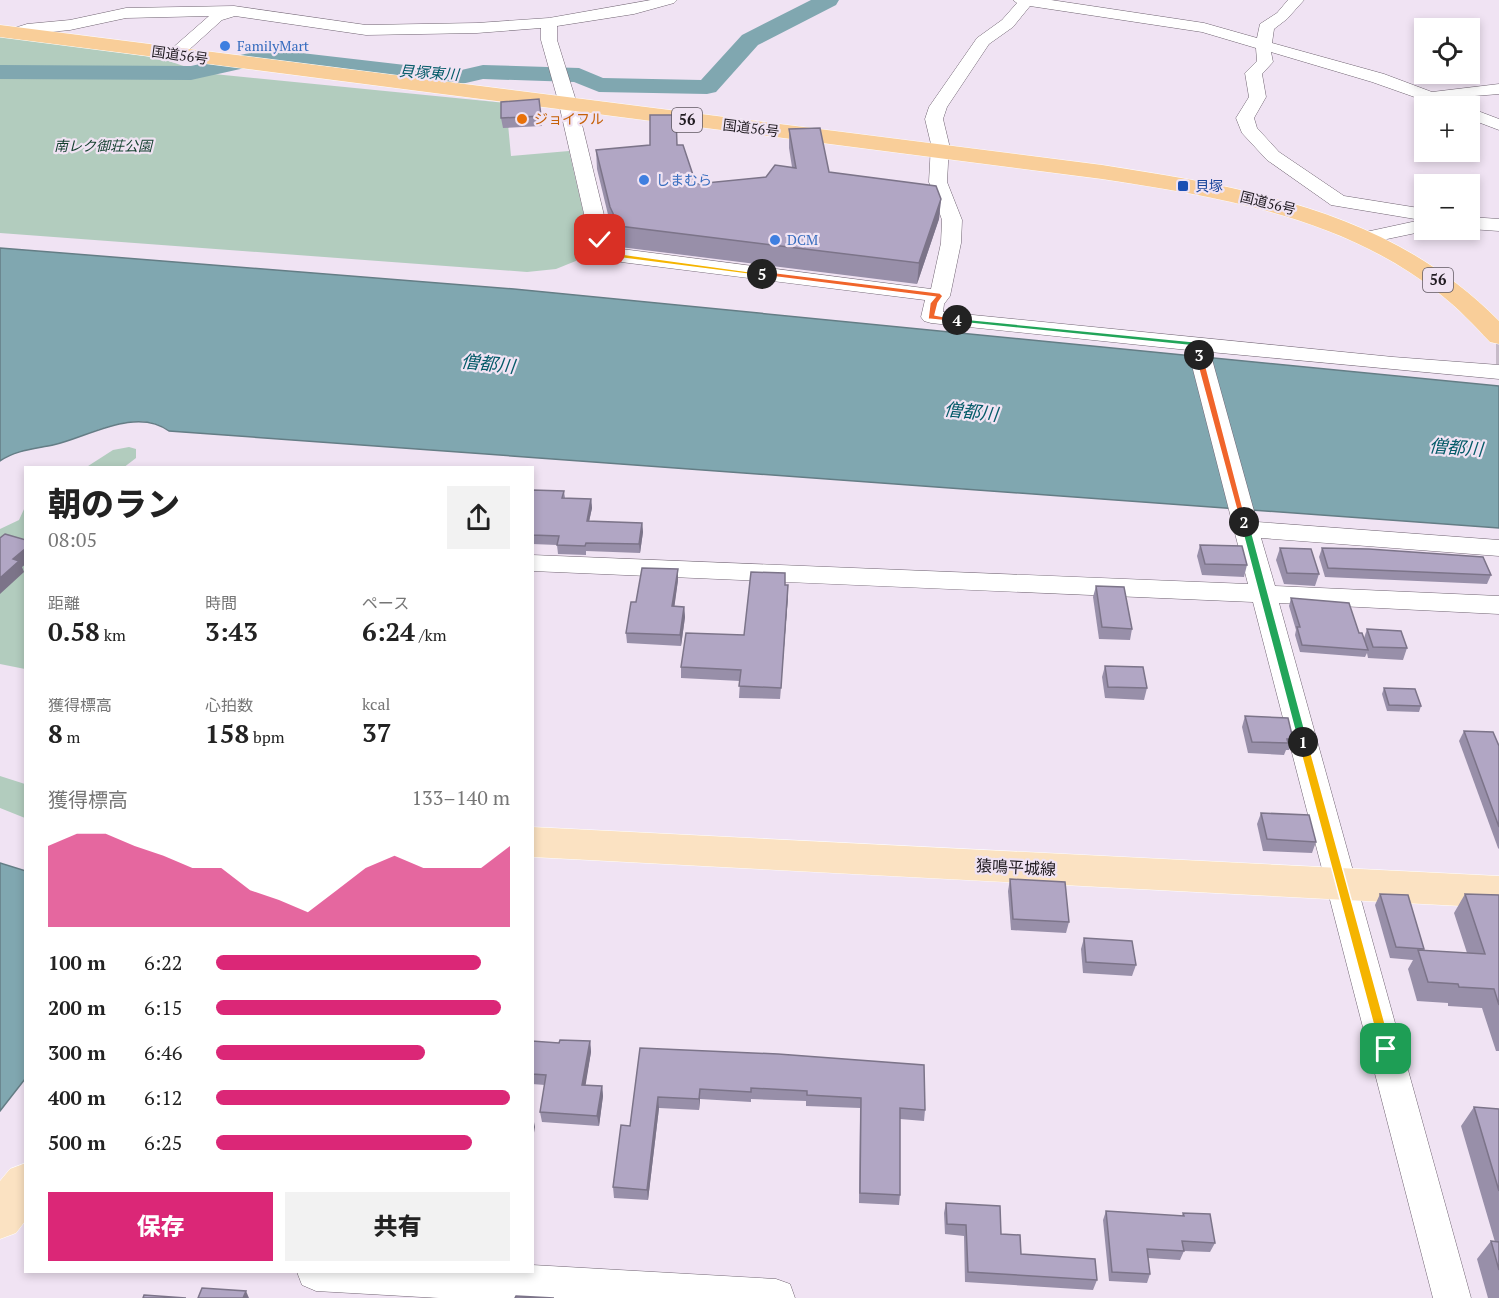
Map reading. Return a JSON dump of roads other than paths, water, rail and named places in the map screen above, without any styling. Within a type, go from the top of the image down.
[{"type":"highway","name":"国道56号","points":[[7,32],[1206,188],[1280,204],[1368,237],[1444,284],[1498,354]]},
{"type":"main road","name":"猿鳴平城線","points":[[534,842],[1499,892]]},
{"type":"main road","points":[[0,1217],[24,1187]]},
{"type":"street","points":[[176,54],[217,17],[254,0]]},
{"type":"street","points":[[7,32],[70,25],[126,13],[234,11],[366,30],[477,28],[634,9],[669,0]]},
{"type":"street","points":[[1430,96],[1333,64],[1204,28],[1023,0],[1016,15],[995,35],[983,41],[938,107],[934,119],[940,152],[938,182],[952,220],[951,243],[940,296],[934,303],[931,317],[1197,347],[1393,364],[1498,354]]},
{"type":"street","points":[[1296,0],[1282,16],[1266,27],[1263,54],[1265,62],[1253,73],[1259,93],[1258,101],[1245,118],[1248,129],[1273,156],[1338,201],[1414,214]]},
{"type":"street","points":[[543,19],[568,104],[600,240],[606,252],[621,256],[940,296]]},
{"type":"street","points":[[1436,96],[1499,89]]},
{"type":"street","points":[[1480,117],[1499,125]]},
{"type":"street","points":[[1480,224],[1499,225]]},
{"type":"street","points":[[1368,237],[1414,227]]},
{"type":"street","points":[[1197,347],[1452,1298]]},
{"type":"street","points":[[1245,525],[1499,548]]},
{"type":"street","points":[[534,563],[1499,605]]},
{"type":"street","points":[[334,1273],[776,1298]]},
{"type":"water","name":"僧都川","points":[[0,248],[514,289],[1499,386],[1499,528],[169,431],[156,424],[142,422],[111,426],[53,445],[19,452],[0,461]]},
{"type":"water","points":[[0,863],[24,870],[24,1080],[0,1111]]},
{"type":"waterway","name":"貝塚東川","points":[[0,72],[191,73],[267,56],[457,78],[483,72],[579,75],[599,85],[707,87],[750,40],[828,0]]},
{"type":"place","name":"FamilyMart","points":[[225,46]]},
{"type":"place","name":"ジョイフル","points":[[522,119]]},
{"type":"place","name":"しまむら","points":[[644,180]]},
{"type":"place","name":"貝塚","points":[[1183,186]]},
{"type":"place","name":"DCM","points":[[775,240]]},
{"type":"park label","name":"南レク御荘公園","points":[[103,146]]}]
